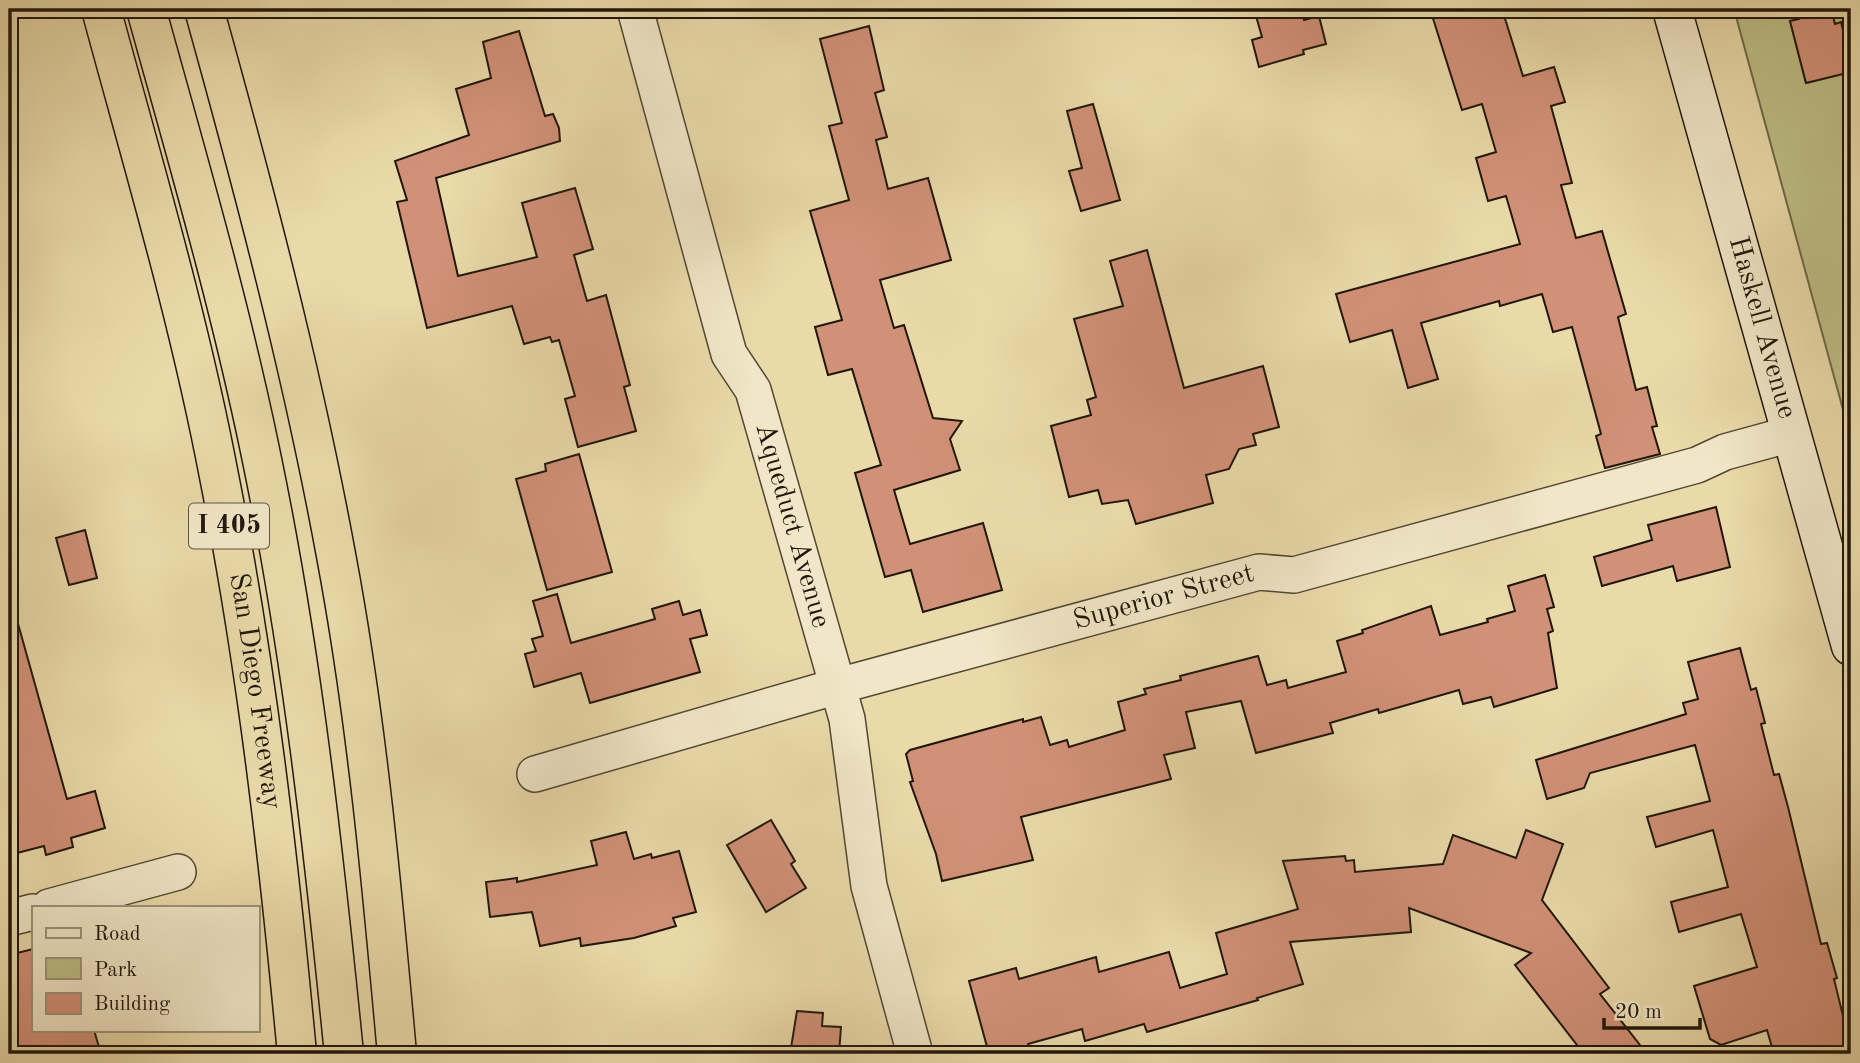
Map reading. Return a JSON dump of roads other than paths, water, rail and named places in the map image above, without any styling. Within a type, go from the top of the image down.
[{"type":"highway","name":"San Diego Freeway","points":[[101,9],[173,273],[233,550],[270,791],[297,1054]]},
{"type":"highway","points":[[146,9],[215,257],[261,455],[295,645],[325,875],[344,1054]]},
{"type":"highway","points":[[170,9],[221,186],[264,358],[294,502],[321,654],[345,824],[363,1054]]},
{"type":"highway","points":[[204,9],[285,313],[336,555],[364,729],[397,1054]]},
{"type":"main road","name":"Haskell Avenue","points":[[1672,9],[1851,646]]},
{"type":"street","name":"Aqueduct Avenue","points":[[635,9],[729,354],[752,390],[847,719],[869,886],[915,1054]]},
{"type":"street","name":"Superior Street","points":[[535,774],[838,686],[1259,572],[1294,575],[1697,465],[1725,452],[1791,434]]},
{"type":"street","points":[[53,906],[178,872]]},
{"type":"street","points":[[9,918],[32,912]]}]
